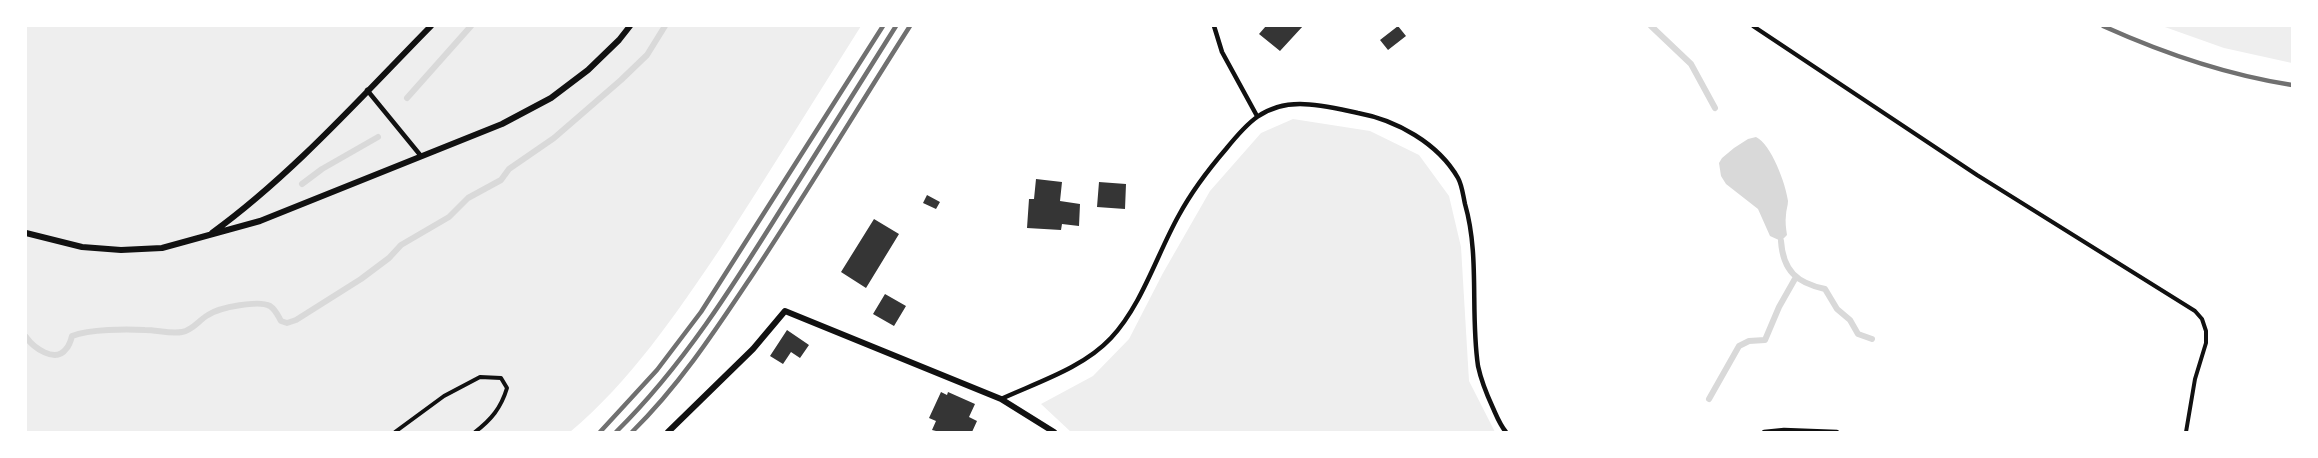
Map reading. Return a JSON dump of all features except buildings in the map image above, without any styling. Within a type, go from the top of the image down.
[{"type":"street","points":[[207,236],[250,205],[431,26]]},
{"type":"street","points":[[26,233],[82,247],[121,250],[162,248],[297,208],[502,124],[551,98],[588,70],[630,26]]},
{"type":"street","points":[[668,432],[753,350],[786,311],[1001,399],[1054,432]]},
{"type":"lane","points":[[1215,26],[1222,52],[1257,116]]},
{"type":"lane","points":[[368,90],[421,156]]},
{"type":"lane","points":[[1001,399],[1068,368],[1093,354],[1111,338],[1127,317],[1178,216],[1203,175],[1247,124],[1257,116],[1275,108],[1299,104],[1333,107],[1367,114],[1393,123],[1421,139],[1445,161],[1459,178],[1472,227],[1478,366],[1487,395],[1506,432]]},
{"type":"lane","points":[[1764,432],[1784,430],[1837,432]]},
{"type":"path","points":[[1754,26],[1977,175],[2195,311],[2202,319],[2206,342],[2194,379],[2186,432]]},
{"type":"path","points":[[399,432],[444,396],[480,377],[501,378],[507,388],[503,403],[490,421],[475,432]]},
{"type":"shaded area","points":[[26,26],[861,26],[720,249],[669,322],[613,391],[570,432],[26,432]]},
{"type":"shaded area","points":[[2162,26],[2292,26],[2292,63],[2224,48]]},
{"type":"shaded area","points":[[1293,119],[1370,131],[1419,155],[1449,196],[1461,247],[1469,381],[1495,432],[1071,432],[1041,404],[1093,376],[1129,339],[1163,273],[1210,191],[1261,133]]},
{"type":"shaded area","points":[[1756,137],[1762,141],[1772,156],[1787,194],[1787,235],[1781,241],[1770,236],[1758,209],[1726,184],[1721,176],[1719,163],[1722,158],[1748,139]]},
{"type":"waterway","points":[[407,98],[471,26]]},
{"type":"waterway","points":[[26,337],[39,349],[56,355],[67,348],[72,336],[118,330],[182,332],[214,312],[239,305],[265,304],[274,309],[281,321],[287,323],[296,320],[361,279],[389,258],[401,245],[449,217],[468,198],[501,180],[509,169],[554,138],[647,55],[665,26]]},
{"type":"waterway","points":[[1651,26],[1691,64],[1715,108]]},
{"type":"waterway","points":[[302,184],[322,169],[378,137]]},
{"type":"waterway","points":[[1781,241],[1785,260],[1793,274],[1807,283],[1825,289],[1837,309],[1850,320],[1858,334],[1872,339]]},
{"type":"waterway","points":[[1709,399],[1739,346],[1749,341],[1765,340],[1779,307],[1796,277]]},
{"type":"railway","points":[[600,432],[657,370],[701,312],[883,26]]},
{"type":"railway","points":[[616,432],[663,380],[706,324],[896,26]]},
{"type":"railway","points":[[632,432],[681,377],[724,318],[910,26]]},
{"type":"railway","points":[[2103,26],[2196,62],[2292,85]]}]
